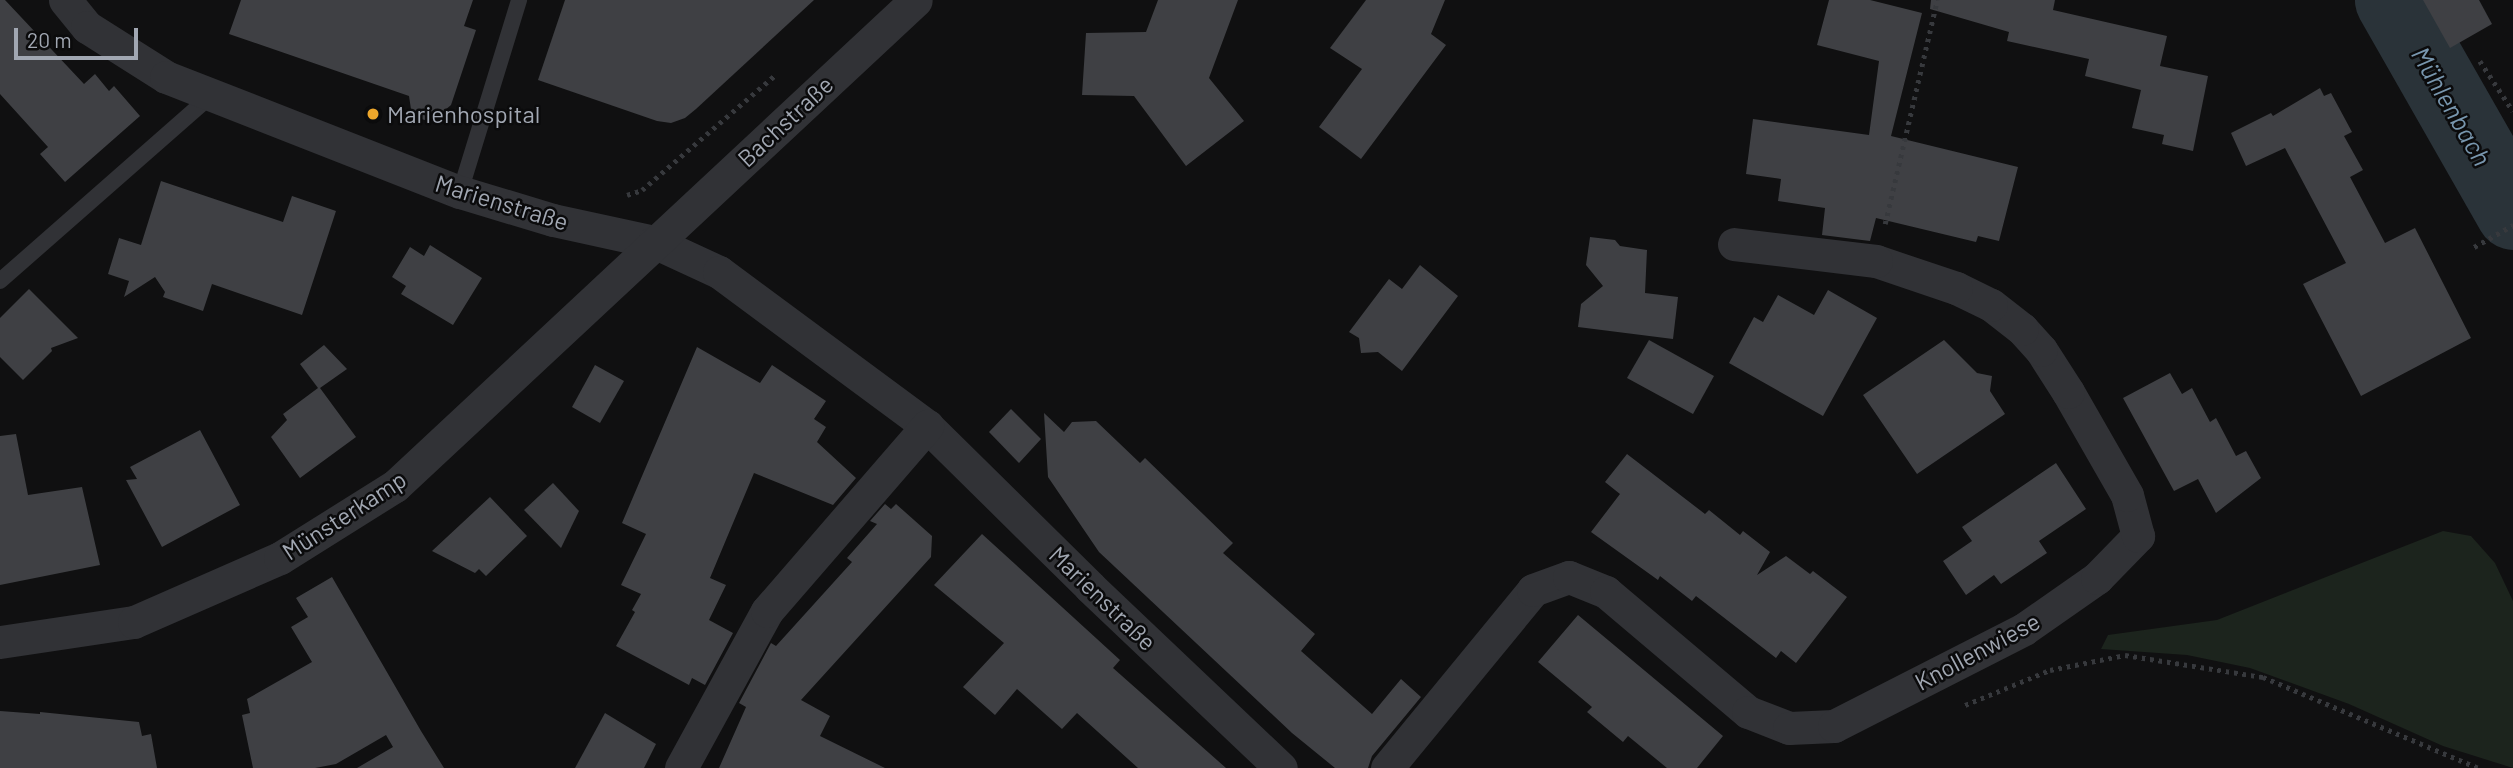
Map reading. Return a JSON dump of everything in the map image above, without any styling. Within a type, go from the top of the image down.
[{"type":"street","name":"Marienstraße","points":[[65,0],[87,27],[166,77],[460,192],[553,220],[654,242],[719,272],[928,426],[1090,587],[1281,768]]},
{"type":"street","name":"Bachstraße","points":[[654,242],[916,0]]},
{"type":"street","name":"Münsterkamp","points":[[0,642],[134,622],[280,558],[395,486],[556,339],[654,242]]},
{"type":"street","name":"Knollenwiese","points":[[1387,768],[1533,590],[1569,577],[1606,592],[1748,712],[1789,728],[1834,726],[2024,629],[2097,578],[2138,536],[2127,495],[2041,350],[2022,329],[1991,305],[1956,288],[1876,261],[1734,244]]},
{"type":"street","points":[[681,768],[766,611],[928,426]]},
{"type":"lane","points":[[460,192],[519,0]]},
{"type":"lane","points":[[0,281],[212,95]]},
{"type":"path","points":[[1876,261],[1937,0]]},
{"type":"path","points":[[2480,61],[2513,111]]},
{"type":"path","points":[[622,197],[642,190],[777,73]]},
{"type":"path","points":[[2474,247],[2513,225]]},
{"type":"path","points":[[1962,707],[2050,670],[2125,655],[2263,677],[2478,768]]},
{"type":"shaded area","points":[[2443,531],[2471,536],[2495,563],[2513,601],[2513,768],[2443,746],[2349,704],[2250,668],[2187,655],[2101,649],[2108,635],[2217,620]]},
{"type":"building","points":[[0,0],[5,0],[84,84],[95,74],[109,91],[114,86],[140,116],[65,182],[40,154],[48,147],[0,94]]},
{"type":"building","points":[[241,0],[473,0],[464,26],[476,30],[451,105],[431,122],[412,116],[409,96],[229,34]]},
{"type":"building","points":[[565,0],[814,0],[696,109],[685,118],[671,123],[657,121],[538,80]]},
{"type":"building","points":[[1158,0],[1238,0],[1209,78],[1244,121],[1186,166],[1134,96],[1082,95],[1086,33],[1146,32]]},
{"type":"building","points":[[1366,0],[1445,0],[1431,34],[1446,45],[1361,159],[1319,127],[1362,69],[1330,48]]},
{"type":"building","points":[[1829,0],[1870,0],[1922,13],[1891,136],[2018,167],[1999,241],[1978,236],[1976,242],[1876,218],[1870,241],[1822,235],[1825,208],[1778,201],[1781,179],[1746,174],[1753,119],[1869,135],[1879,61],[1817,45]]},
{"type":"building","points":[[1931,0],[2055,0],[2053,10],[2167,36],[2160,66],[2208,76],[2193,151],[2162,144],[2164,135],[2132,128],[2141,90],[2085,76],[2089,59],[2007,41],[2009,32],[1930,9]]},
{"type":"building","points":[[2423,0],[2479,0],[2492,24],[2450,48]]},
{"type":"building","points":[[2320,88],[2324,96],[2331,93],[2352,132],[2344,136],[2363,170],[2350,177],[2385,243],[2415,228],[2471,338],[2361,396],[2303,284],[2346,263],[2285,148],[2246,166],[2231,133],[2271,113],[2273,116]]},
{"type":"building","points":[[161,181],[283,222],[292,196],[336,211],[302,315],[212,284],[203,311],[163,297],[165,292],[155,277],[124,297],[129,281],[108,274],[119,238],[141,245]]},
{"type":"building","points":[[1590,237],[1615,240],[1620,246],[1647,250],[1645,293],[1678,297],[1673,339],[1578,327],[1581,304],[1603,286],[1586,265]]},
{"type":"building","points":[[430,245],[482,278],[453,325],[401,294],[406,286],[392,277],[410,247],[424,256]]},
{"type":"building","points":[[1420,265],[1458,296],[1402,371],[1378,352],[1361,353],[1359,338],[1349,332],[1389,279],[1402,289]]},
{"type":"building","points":[[29,289],[78,338],[51,348],[52,351],[23,380],[0,357],[0,318]]},
{"type":"building","points":[[1828,290],[1877,318],[1823,416],[1729,363],[1754,317],[1763,322],[1778,295],[1814,315]]},
{"type":"building","points":[[1649,340],[1714,376],[1693,414],[1627,378]]},
{"type":"building","points":[[1944,340],[1977,373],[1992,376],[1990,391],[2005,414],[1917,474],[1863,395]]},
{"type":"building","points":[[324,345],[347,369],[320,388],[356,437],[300,478],[271,437],[287,420],[283,414],[318,388],[300,364]]},
{"type":"building","points":[[697,347],[760,383],[772,365],[826,401],[814,419],[826,427],[817,442],[856,478],[833,505],[754,473],[710,578],[726,585],[709,620],[733,633],[705,685],[692,678],[689,685],[616,646],[635,612],[632,610],[641,594],[621,585],[646,534],[622,523]]},
{"type":"building","points":[[595,365],[624,381],[600,423],[572,407]]},
{"type":"building","points":[[2170,373],[2182,394],[2192,388],[2210,422],[2216,418],[2236,456],[2246,451],[2261,478],[2216,513],[2198,479],[2174,491],[2123,398]]},
{"type":"building","points":[[1011,409],[1041,439],[1019,463],[989,432]]},
{"type":"building","points":[[1044,413],[1064,432],[1072,422],[1096,421],[1140,463],[1145,458],[1233,543],[1223,553],[1315,634],[1301,651],[1372,714],[1401,679],[1421,697],[1372,756],[1368,768],[1335,768],[1292,733],[1099,552],[1048,477]]},
{"type":"building","points":[[200,430],[240,505],[162,547],[126,480],[137,479],[130,467]]},
{"type":"building","points":[[16,434],[28,495],[82,487],[100,565],[0,585],[0,436]]},
{"type":"building","points":[[1627,454],[1705,514],[1709,510],[1740,535],[1743,531],[1770,552],[1757,575],[1786,556],[1810,574],[1813,571],[1847,597],[1796,663],[1781,651],[1776,658],[1696,596],[1692,601],[1660,576],[1658,580],[1591,532],[1620,494],[1605,482]]},
{"type":"building","points":[[2056,463],[2086,509],[2039,541],[2047,553],[2001,584],[1994,575],[1966,595],[1943,561],[1972,541],[1962,527]]},
{"type":"building","points":[[553,483],[579,511],[561,548],[524,510]]},
{"type":"building","points":[[490,497],[527,536],[486,576],[479,569],[475,573],[432,551]]},
{"type":"building","points":[[885,504],[891,509],[896,504],[932,536],[931,557],[801,700],[830,716],[820,736],[885,768],[719,768],[746,707],[739,703],[771,643],[776,646],[852,562],[847,558],[877,524],[870,521]]},
{"type":"building","points":[[982,534],[1120,660],[1113,668],[1226,768],[1138,768],[1077,713],[1062,729],[1017,689],[995,715],[963,687],[1004,643],[934,585]]},
{"type":"building","points":[[332,577],[444,768],[357,768],[393,747],[386,735],[336,764],[315,768],[253,768],[242,715],[250,713],[247,699],[312,662],[291,627],[308,617],[296,598]]},
{"type":"building","points":[[1578,615],[1723,736],[1697,768],[1667,768],[1628,736],[1623,742],[1587,712],[1592,707],[1538,662]]},
{"type":"building","points":[[0,711],[40,712],[139,722],[142,736],[151,734],[157,768],[0,768]]},
{"type":"building","points":[[605,713],[656,744],[644,768],[575,768]]},
{"type":"waterway","name":"Mühlenbach","points":[[2392,0],[2513,212]]},
{"type":"place","name":"Marienhospital","points":[[373,114]]}]
